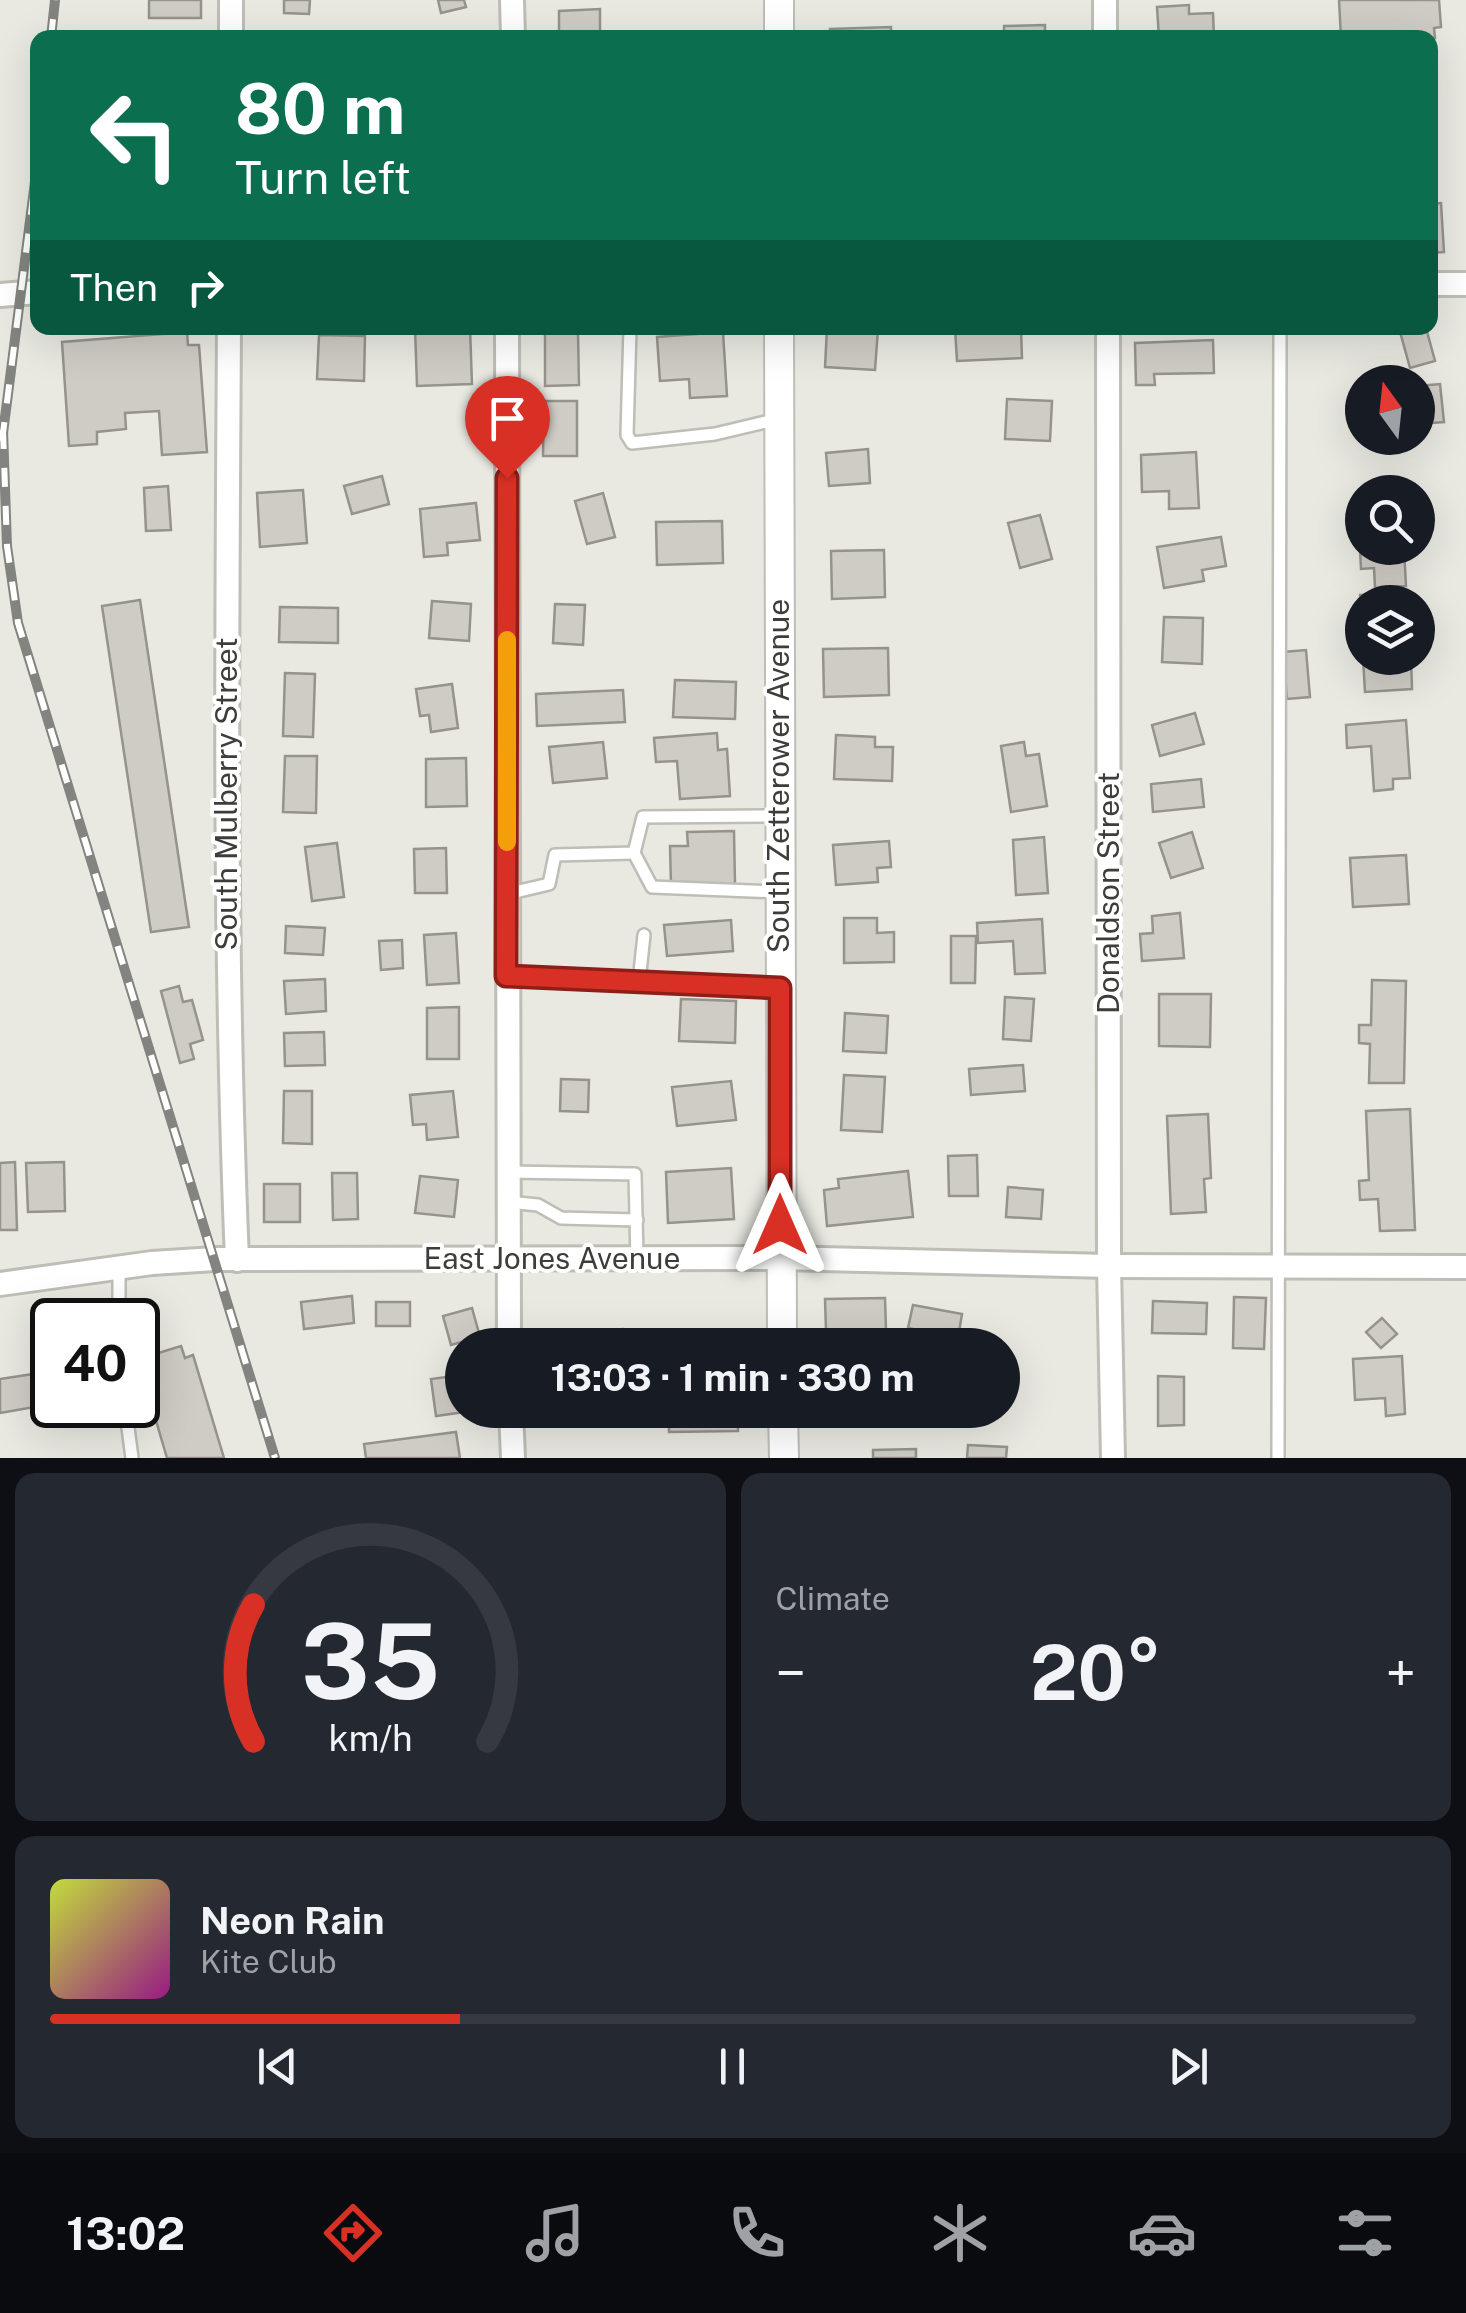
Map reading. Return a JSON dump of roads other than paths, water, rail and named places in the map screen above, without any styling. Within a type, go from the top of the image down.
[{"type":"street","points":[[231,0],[231,30]]},
{"type":"street","points":[[512,0],[513,30]]},
{"type":"street","points":[[780,0],[780,30]]},
{"type":"street","points":[[1105,0],[1106,30]]},
{"type":"street","points":[[1438,284],[1466,284]]},
{"type":"street","points":[[0,295],[30,293]]},
{"type":"street","name":"South Mulberry Street","points":[[230,335],[226,789],[228,1046],[237,1260]]},
{"type":"street","points":[[507,335],[508,1328]]},
{"type":"street","name":"South Zetterower Avenue","points":[[779,335],[782,1328]]},
{"type":"street","name":"Donaldson Street","points":[[1108,335],[1113,1458]]},
{"type":"street","name":"East Jones Avenue","points":[[0,1284],[119,1268],[237,1260],[780,1258],[1110,1266],[1466,1267]]},
{"type":"street","points":[[511,1428],[512,1458]]},
{"type":"street","points":[[783,1428],[784,1458]]},
{"type":"lane","points":[[630,335],[627,435],[632,443],[715,434],[779,418]]},
{"type":"lane","points":[[1278,1458],[1280,335]]},
{"type":"lane","points":[[779,816],[643,817],[634,854],[652,887],[779,892]]},
{"type":"lane","points":[[507,894],[550,884],[555,854],[634,854]]},
{"type":"lane","points":[[639,980],[644,935]]},
{"type":"lane","points":[[506,976],[780,988]]},
{"type":"lane","points":[[507,1172],[635,1174],[638,1258]]},
{"type":"lane","points":[[506,1202],[538,1205],[561,1218],[637,1220]]},
{"type":"lane","points":[[118,1298],[119,1268]]},
{"type":"lane","points":[[128,1428],[132,1458]]},
{"type":"railway","points":[[52,30],[55,0]]},
{"type":"railway","points":[[2,441],[30,221]]},
{"type":"railway","points":[[3,430],[7,546],[18,623],[275,1458]]}]
